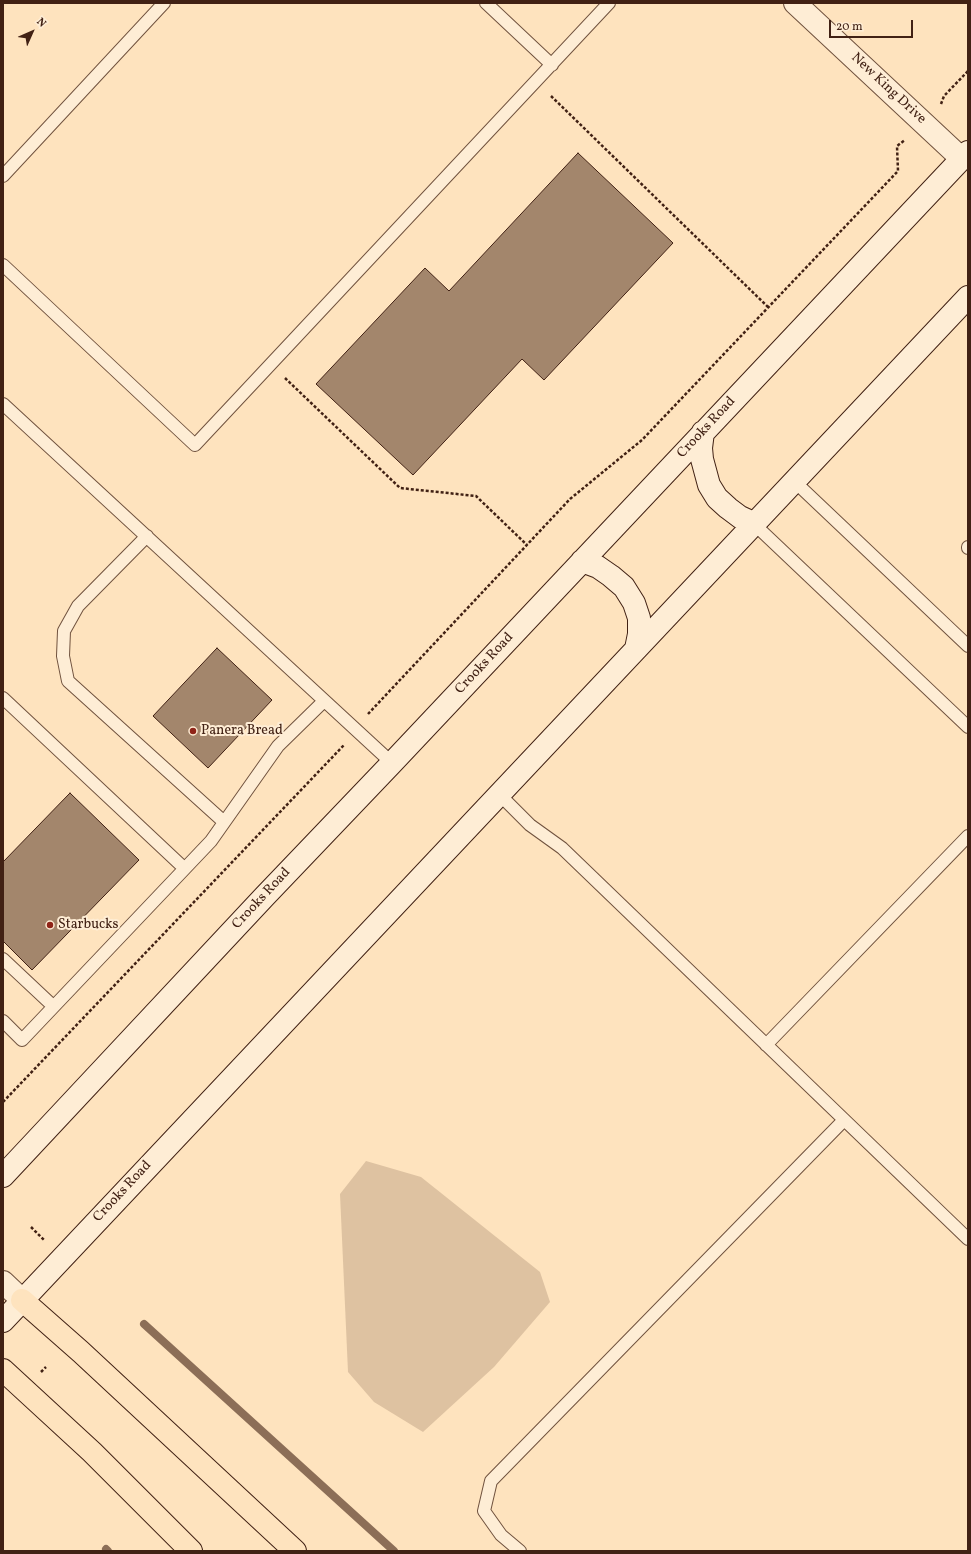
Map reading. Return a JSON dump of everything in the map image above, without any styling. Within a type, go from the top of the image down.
[{"type":"highway","points":[[22,1300],[81,1352],[296,1551]]},
{"type":"highway","points":[[3,1370],[92,1452],[191,1551]]},
{"type":"main road","name":"New King Drive","points":[[795,3],[965,155]]},
{"type":"main road","name":"Crooks Road","points":[[3,1176],[245,917],[965,155]]},
{"type":"main road","name":"Crooks Road","points":[[3,1321],[968,296]]},
{"type":"main road","points":[[703,432],[701,448],[702,459],[708,485],[717,498],[728,508],[740,517],[753,523]]},
{"type":"main road","points":[[582,560],[598,567],[611,576],[624,587],[634,603],[639,618],[639,634],[636,649]]},
{"type":"main road","points":[[3,1282],[22,1300]]},
{"type":"lane","points":[[3,176],[164,3]]},
{"type":"lane","points":[[486,3],[552,65]]},
{"type":"lane","points":[[3,264],[195,445],[609,3]]},
{"type":"lane","points":[[3,404],[392,763]]},
{"type":"lane","points":[[794,481],[968,646]]},
{"type":"lane","points":[[753,523],[968,727]]},
{"type":"lane","points":[[147,536],[78,606],[64,631],[63,656],[68,681],[224,822]]},
{"type":"lane","points":[[3,698],[184,868]]},
{"type":"lane","points":[[3,1022],[22,1040],[211,841],[278,746],[324,701]]},
{"type":"lane","points":[[499,794],[530,825],[562,848],[968,1239]]},
{"type":"lane","points":[[766,1045],[968,836]]},
{"type":"lane","points":[[3,959],[53,1006]]},
{"type":"lane","points":[[520,1551],[501,1535],[484,1511],[491,1481],[844,1120]]},
{"type":"path","points":[[942,102],[944,96],[968,71]]},
{"type":"path","points":[[549,94],[768,307]]},
{"type":"path","points":[[3,1102],[344,745],[354,728],[570,499],[642,440],[898,171],[897,146],[902,144]]},
{"type":"path","points":[[282,375],[400,488],[476,496],[527,545]]},
{"type":"path","points":[[31,1227],[44,1240]]},
{"type":"shaded area","points":[[366,1161],[421,1177],[540,1272],[550,1302],[494,1367],[423,1432],[374,1402],[348,1372],[340,1194]]},
{"type":"building","points":[[578,153],[673,243],[544,380],[522,359],[413,475],[316,384],[425,268],[449,291]]},
{"type":"building","points":[[217,648],[272,700],[208,768],[153,716]]},
{"type":"building","points":[[70,793],[139,860],[32,970],[3,941],[3,862]]},
{"type":"waterway","points":[[144,1324],[394,1551]]},
{"type":"place","name":"Panera Bread","points":[[193,731]]},
{"type":"place","name":"Starbucks","points":[[50,925]]}]
